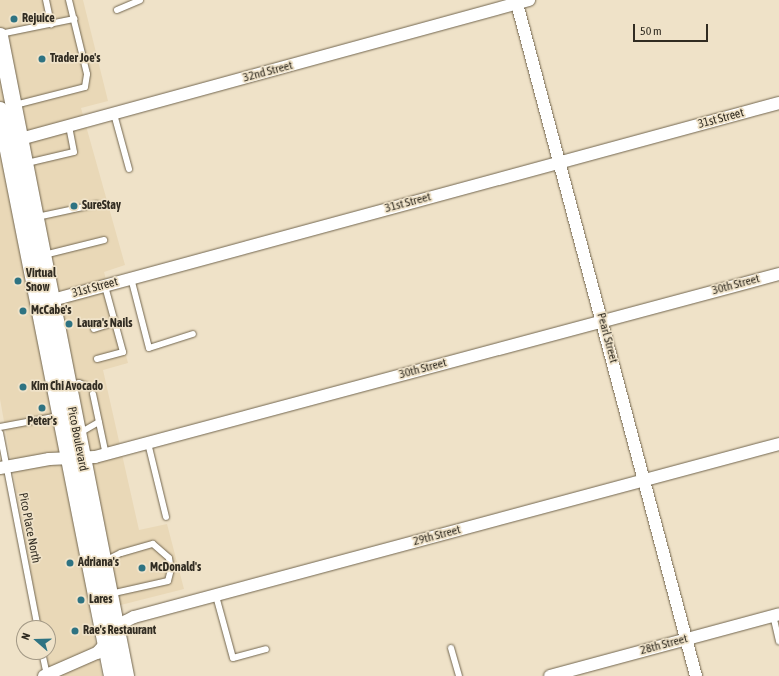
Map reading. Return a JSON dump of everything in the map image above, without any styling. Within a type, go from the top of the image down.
[{"type":"main road","name":"Pico Boulevard","points":[[0,35],[7,108],[43,302],[59,416],[74,458],[102,562],[126,676]]},
{"type":"main road","name":"Pico Boulevard","points":[[13,141],[25,164],[42,256],[43,302],[66,385],[77,434],[74,458],[105,646],[112,676]]},
{"type":"street","name":"32nd Street","points":[[13,141],[516,2],[529,0]]},
{"type":"street","name":"Pearl Street","points":[[516,2],[696,676]]},
{"type":"street","name":"31st Street","points":[[43,302],[779,104]]},
{"type":"street","name":"30th Street","points":[[3,468],[106,454],[602,320],[779,274]]},
{"type":"street","name":"29th Street","points":[[105,646],[117,632],[134,617],[779,444]]},
{"type":"street","name":"28th Street","points":[[550,676],[776,615]]},
{"type":"street","points":[[45,675],[105,646]]},
{"type":"lane","points":[[46,0],[51,24]]},
{"type":"lane","points":[[7,108],[85,87],[87,74],[69,0]]},
{"type":"lane","points":[[118,10],[140,0]]},
{"type":"lane","points":[[0,35],[74,19]]},
{"type":"lane","points":[[114,114],[129,169]]},
{"type":"lane","points":[[25,164],[74,152],[69,126]]},
{"type":"lane","points":[[35,218],[97,204]]},
{"type":"lane","points":[[42,256],[104,240]]},
{"type":"lane","points":[[131,278],[149,348],[193,334]]},
{"type":"lane","points":[[97,359],[123,352],[104,286]]},
{"type":"lane","points":[[94,330],[115,322]]},
{"type":"lane","points":[[66,385],[79,383],[92,391],[106,454]]},
{"type":"lane","points":[[0,427],[59,416]]},
{"type":"lane","points":[[77,434],[99,422]]},
{"type":"lane","name":"Pico Place North","points":[[0,433],[3,468],[36,620]]},
{"type":"lane","points":[[148,443],[166,517]]},
{"type":"lane","points":[[102,562],[153,544],[169,558],[168,581],[108,595]]},
{"type":"lane","points":[[216,596],[233,658],[266,649]]},
{"type":"lane","points":[[776,615],[779,641]]},
{"type":"lane","points":[[451,648],[459,676]]},
{"type":"lane","points":[[43,660],[45,675]]},
{"type":"shaded area","points":[[0,0],[83,0],[108,101],[81,108],[125,265],[104,272],[128,363],[103,370],[139,530],[167,524],[184,589],[89,613],[102,676],[43,676],[47,660],[56,660],[56,620],[40,620],[0,399]]},
{"type":"place","name":"Rejuice","points":[[14,19]]},
{"type":"place","name":"Trader Joe's","points":[[42,59]]},
{"type":"place","name":"SureStay","points":[[74,206]]},
{"type":"place","name":"Virtual Snow","points":[[18,281]]},
{"type":"place","name":"McCabe's","points":[[23,311]]},
{"type":"place","name":"Laura's Nails","points":[[69,324]]},
{"type":"place","name":"Kim Chi Avocado","points":[[23,387]]},
{"type":"place","name":"Peter's","points":[[42,408]]},
{"type":"place","name":"Adriana's","points":[[70,563]]},
{"type":"place","name":"McDonald's","points":[[142,568]]},
{"type":"place","name":"Lares","points":[[81,600]]},
{"type":"place","name":"Rae's Restaurant","points":[[75,631]]}]
